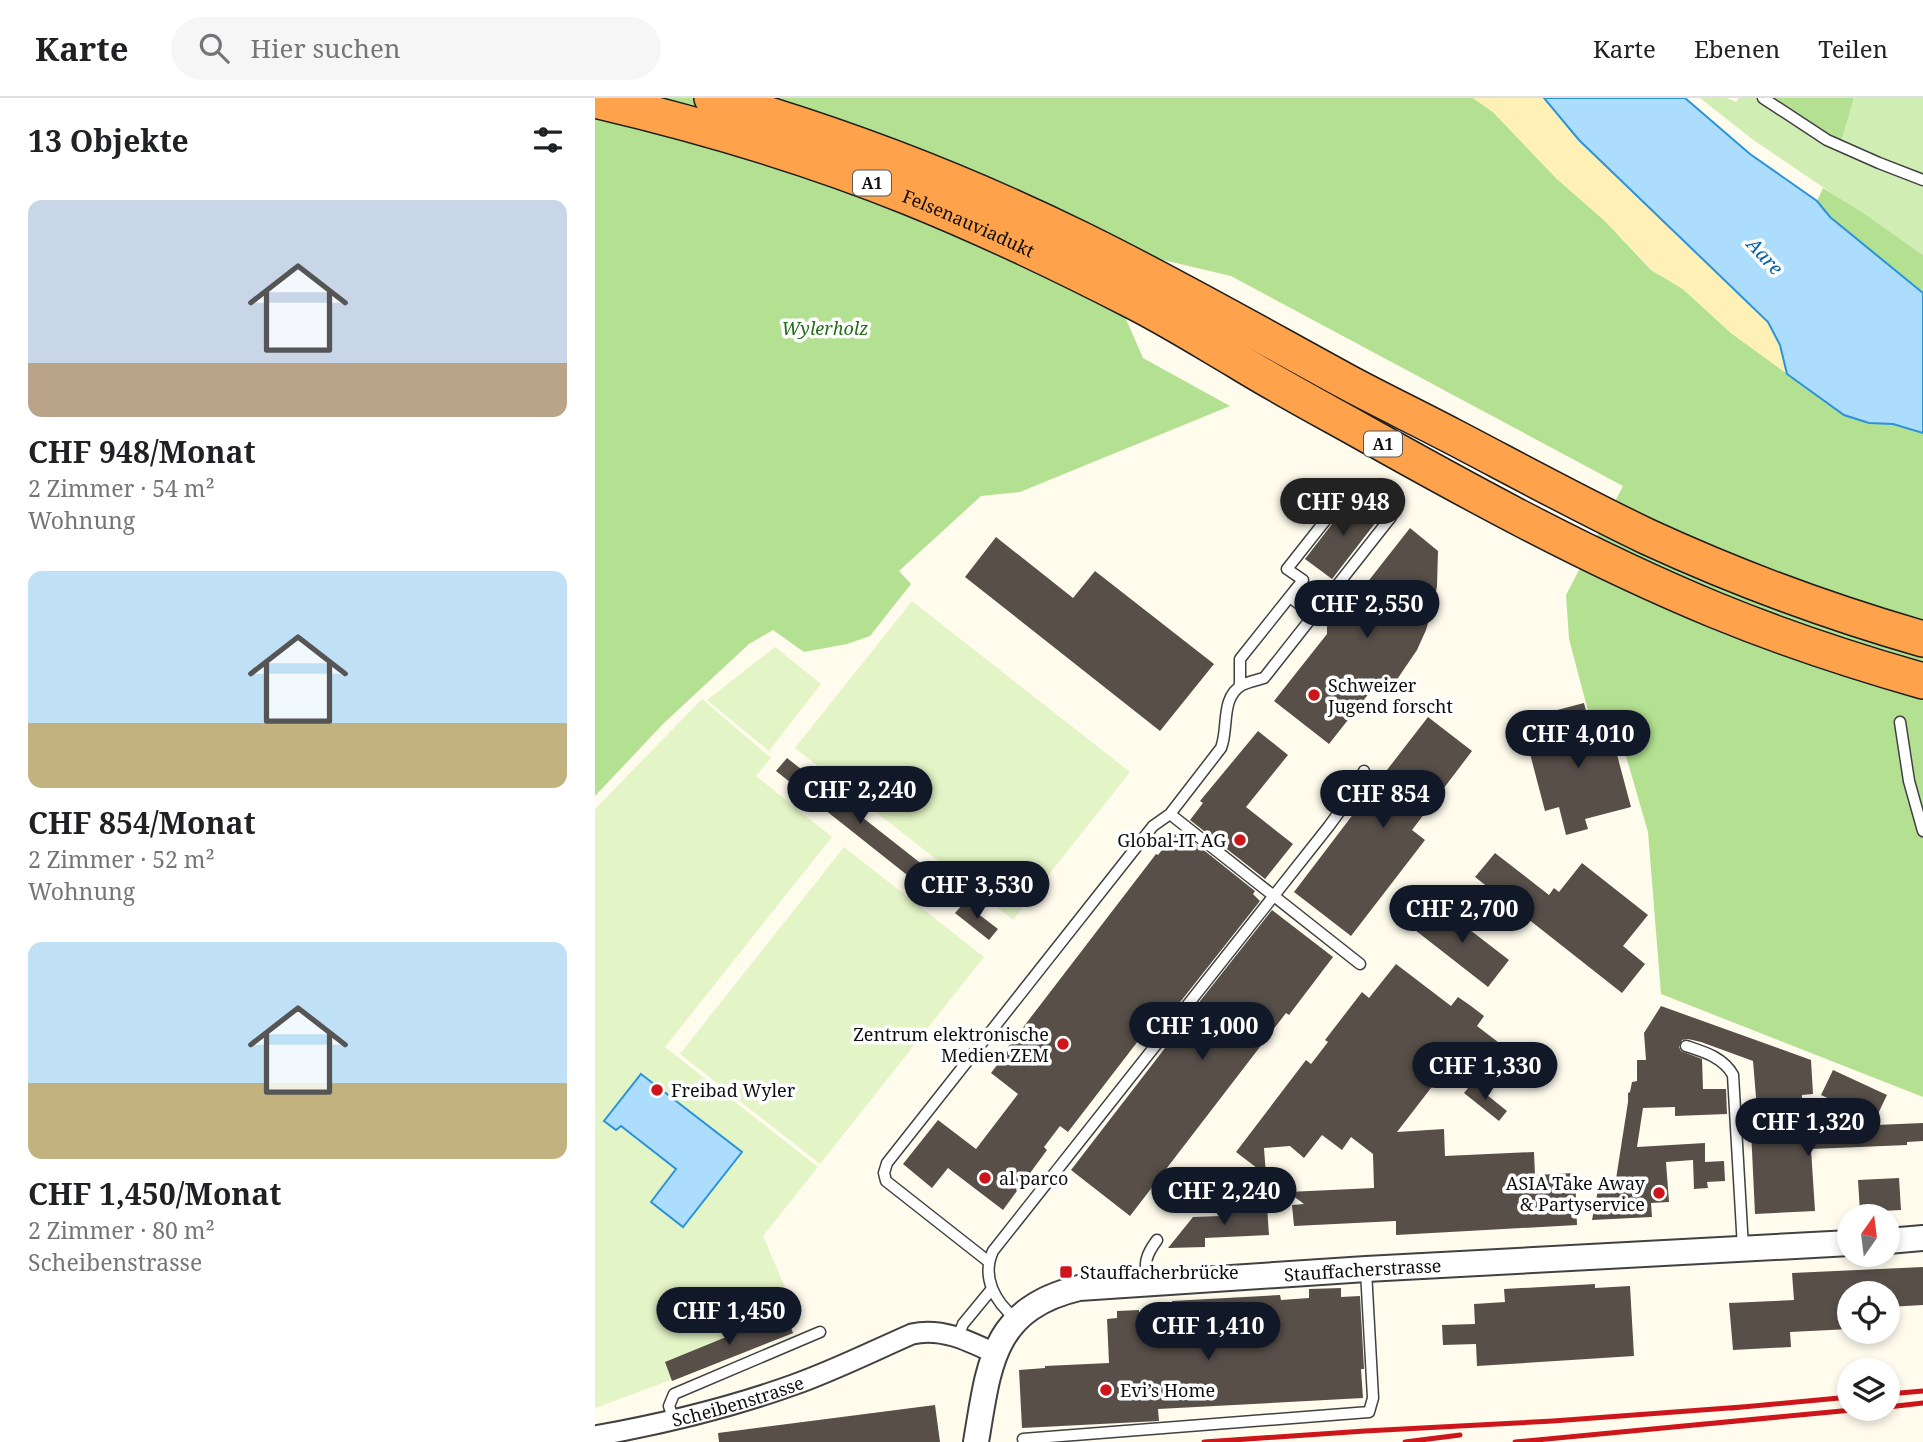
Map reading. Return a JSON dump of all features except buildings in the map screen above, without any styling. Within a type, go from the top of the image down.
[{"type":"highway","name":"Felsenauviadukt","points":[[712,98],[827,133],[1001,202],[1143,289]]},
{"type":"highway","name":"Felsenauviadukt","points":[[595,100],[730,135],[862,179],[1059,263],[1143,289]]},
{"type":"highway","name":"A1","points":[[1143,289],[1348,383],[1606,517],[1695,558],[1857,620],[1923,639]]},
{"type":"highway","name":"A1","points":[[1143,289],[1183,328],[1239,362],[1395,450],[1588,552],[1756,626],[1923,681]]},
{"type":"street","points":[[1901,1240],[1923,1238]]},
{"type":"street","name":"Stauffacherstrasse","points":[[976,1442],[989,1369],[1003,1338],[1029,1309],[1068,1290],[1097,1285],[1837,1244]]},
{"type":"street","name":"Scheibenstrasse","points":[[608,1437],[797,1384],[912,1334],[931,1332],[958,1337],[994,1353]]},
{"type":"lane","points":[[1763,98],[1805,127],[1840,146],[1923,180]]},
{"type":"lane","points":[[989,1262],[886,1181],[884,1174],[887,1163],[1153,826],[1170,814],[1221,748],[1225,736],[1227,704],[1240,686],[1264,678],[1391,517],[1389,506],[1365,491],[1351,488],[1287,569],[1303,580],[1240,659],[1240,686]]},
{"type":"lane","points":[[1290,597],[1313,615]]},
{"type":"lane","points":[[1900,722],[1909,781],[1923,831]]},
{"type":"lane","points":[[1017,1320],[991,1290],[989,1262],[997,1246],[1350,798],[1364,771]]},
{"type":"lane","points":[[1170,814],[1360,964]]},
{"type":"lane","points":[[1686,1046],[1716,1058],[1730,1070],[1734,1079],[1743,1249]]},
{"type":"lane","points":[[1736,1118],[1833,1113]]},
{"type":"lane","points":[[1146,1283],[1147,1253],[1157,1240]]},
{"type":"lane","points":[[1023,1438],[1369,1412],[1373,1398],[1366,1269]]},
{"type":"lane","points":[[958,1337],[963,1324],[991,1290]]},
{"type":"lane","points":[[674,1420],[669,1406],[674,1394],[820,1332]]},
{"type":"green space","name":"Wylerholz","points":[[595,98],[1473,98],[1493,112],[1556,178],[1605,221],[1651,270],[1683,289],[1731,333],[1844,415],[1869,423],[1893,424],[1923,433],[1923,1097],[1661,994],[1648,832],[1617,725],[1593,730],[1569,639],[1566,595],[1623,486],[1231,276],[1159,259],[1126,319],[1143,358],[1230,406],[1020,492],[981,496],[899,571],[911,584],[870,636],[847,644],[804,652],[773,630],[749,644],[664,723],[595,796]]},
{"type":"green space","points":[[1700,98],[1727,98],[1736,102],[1739,98],[1757,98],[1803,130],[1841,142],[1854,98],[1923,98],[1923,255],[1752,139]]},
{"type":"green space","points":[[1772,98],[1854,98],[1841,142],[1807,124]]},
{"type":"green space","points":[[1823,188],[1923,255],[1923,293],[1830,217],[1817,201]]},
{"type":"green space","points":[[912,601],[1130,772],[1013,920],[795,748]]},
{"type":"green space","points":[[775,647],[821,684],[769,751],[707,700]]},
{"type":"green space","name":"Freibad Wyler","points":[[702,699],[771,758],[756,776],[832,837],[665,1047],[818,1167],[763,1236],[800,1322],[791,1327],[794,1333],[595,1408],[595,809]]},
{"type":"green space","points":[[844,847],[984,957],[820,1164],[680,1054]]},
{"type":"sand","points":[[1473,98],[1562,98],[1808,344],[1815,394],[1731,333],[1683,289],[1652,270],[1605,221],[1556,178],[1493,112]]},
{"type":"water","name":"Aare","points":[[1544,98],[1685,98],[1750,154],[1817,201],[1830,217],[1923,293],[1923,433],[1893,424],[1869,423],[1844,415],[1787,374],[1780,345],[1768,322],[1579,140]]},
{"type":"water","points":[[641,1074],[742,1152],[683,1227],[651,1202],[676,1169],[621,1126],[616,1130],[604,1121]]},
{"type":"railway","points":[[1900,1393],[1923,1391]]},
{"type":"railway","points":[[1732,1408],[1837,1398]]},
{"type":"railway","points":[[1900,1406],[1923,1403]]},
{"type":"railway","points":[[1204,1442],[1742,1407]]},
{"type":"railway","points":[[1515,1442],[1837,1411]]},
{"type":"railway","points":[[1405,1442],[1460,1435]]},
{"type":"place","name":"Schweizer Jugend forscht","points":[[1314,695]]},
{"type":"place","name":"Global-IT AG","points":[[1240,840]]},
{"type":"place","name":"Zentrum elektronische Medien ZEM","points":[[1063,1044]]},
{"type":"place","name":"Freibad Wyler","points":[[657,1090]]},
{"type":"place","name":"al parco","points":[[985,1178]]},
{"type":"place","name":"ASIA Take Away & Partyservice","points":[[1659,1193]]},
{"type":"place","name":"Stauffacherbrücke","points":[[1066,1272]]},
{"type":"place","name":"Evi’s Home","points":[[1106,1390]]}]
